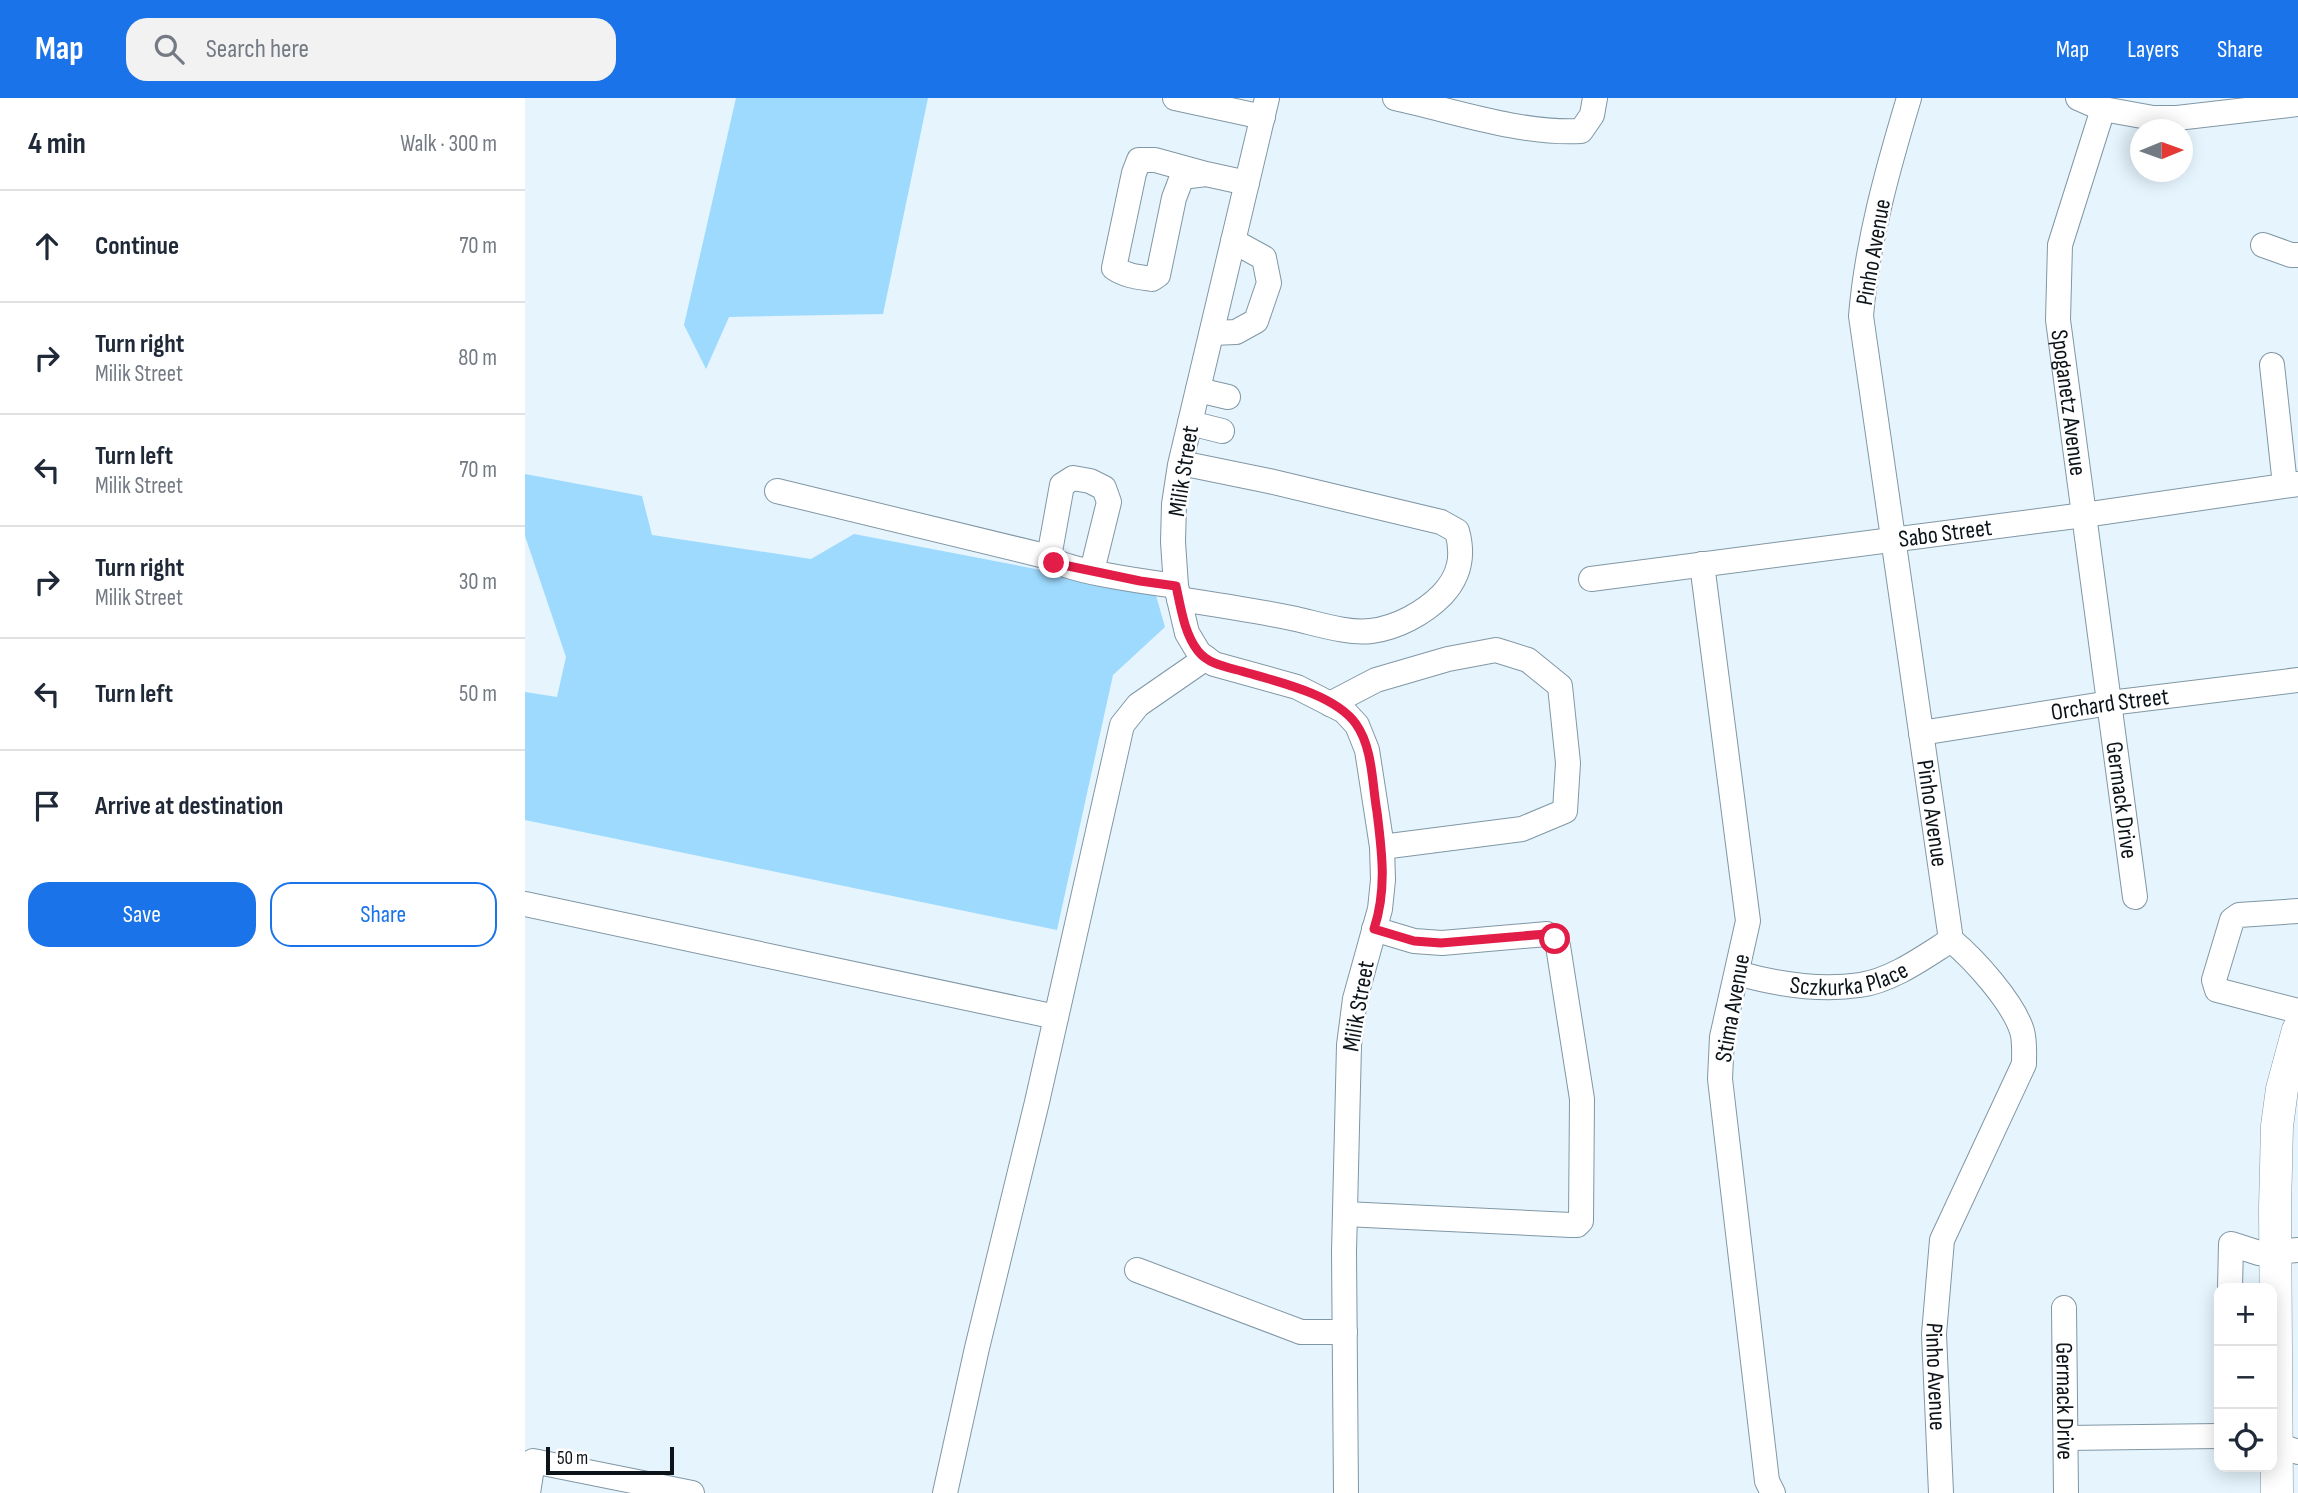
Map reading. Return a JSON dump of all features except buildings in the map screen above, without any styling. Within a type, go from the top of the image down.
[{"type":"main road","points":[[2275,1346],[2287,1250],[2275,1208],[2277,1126],[2282,1089],[2297,1040]]},
{"type":"main road","points":[[2277,1389],[2282,1447],[2277,1493]]},
{"type":"street","points":[[1395,98],[1511,124],[1566,132],[1581,131],[1592,115],[1595,98]]},
{"type":"street","name":"Pinho Avenue","points":[[1909,98],[1894,147],[1864,280],[1861,316],[1951,940],[1972,957],[2016,1017],[2024,1033],[2024,1064],[1942,1240],[1934,1334],[1941,1493]]},
{"type":"street","points":[[2078,98],[2103,108],[2153,118],[2177,118],[2298,104]]},
{"type":"street","points":[[1191,100],[1265,108]]},
{"type":"street","name":"Milik Street","points":[[1265,108],[1181,463],[1174,504],[1173,542],[1178,592],[1187,633],[1199,653],[1214,664],[1297,687],[1344,710],[1357,725],[1367,750],[1382,847],[1383,880],[1380,909],[1355,999],[1349,1045],[1345,1214],[1346,1493]]},
{"type":"street","name":"Spoganetz Avenue","points":[[2103,108],[2060,245],[2058,320],[2109,703]]},
{"type":"street","points":[[1206,174],[1182,177],[1174,198],[1158,275],[1152,279],[1122,273],[1114,268],[1139,160],[1155,160],[1247,183]]},
{"type":"street","points":[[1212,332],[1236,332],[1257,321],[1269,284],[1264,258],[1233,240]]},
{"type":"street","points":[[2263,245],[2298,255]]},
{"type":"street","points":[[2272,365],[2292,485]]},
{"type":"street","points":[[1198,390],[1228,397]]},
{"type":"street","points":[[1190,423],[1222,431]]},
{"type":"street","points":[[776,491],[1049,558],[1054,563],[1238,607],[1335,627],[1370,631],[1402,622],[1431,607],[1452,584],[1459,569],[1461,548],[1457,531],[1441,522],[1181,463]]},
{"type":"street","points":[[1049,558],[1062,485],[1073,478],[1090,481],[1104,488],[1109,502],[1092,571]]},
{"type":"street","name":"Sabo Street","points":[[1591,579],[2292,485]]},
{"type":"street","name":"Stima Avenue","points":[[1702,564],[1748,920],[1722,1037],[1720,1079],[1767,1481],[1773,1493]]},
{"type":"street","points":[[1331,704],[1376,680],[1448,659],[1496,650],[1528,660],[1560,686],[1568,763],[1565,811],[1522,829],[1382,847]]},
{"type":"street","points":[[945,1493],[1122,725],[1138,705],[1206,658]]},
{"type":"street","name":"Orchard Street","points":[[1921,733],[2109,703],[2298,680]]},
{"type":"street","name":"Germack Drive","points":[[2109,703],[2135,897]]},
{"type":"street","points":[[525,904],[1056,1017]]},
{"type":"street","points":[[2298,911],[2239,915],[2232,920],[2214,980],[2217,990],[2298,1011]]},
{"type":"street","points":[[1345,1214],[1571,1225],[1577,1225],[1581,1221],[1582,1099],[1555,939],[1546,934],[1441,943],[1414,941],[1374,929]]},
{"type":"street","name":"Sczkurka Place","points":[[1737,973],[1795,985],[1860,985],[1897,972],[1951,940]]},
{"type":"street","points":[[2229,1283],[2231,1244],[2259,1253],[2287,1250]]},
{"type":"street","points":[[1137,1270],[1301,1332],[1345,1332]]},
{"type":"street","name":"Germack Drive","points":[[2064,1308],[2066,1493]]},
{"type":"street","points":[[2066,1438],[2214,1436]]},
{"type":"street","points":[[528,1493],[533,1461],[692,1493]]},
{"type":"shaded area","points":[[736,98],[928,98],[883,314],[729,317],[706,369],[684,325]]},
{"type":"shaded area","points":[[525,474],[642,496],[652,535],[811,559],[854,534],[1155,592],[1165,627],[1113,675],[1057,930],[525,820],[525,692],[557,697],[566,657],[525,536]]},
{"type":"route","points":[[1054,563],[1176,586],[1187,633],[1199,653],[1214,664],[1297,687],[1344,710],[1357,725],[1367,750],[1382,847],[1383,880],[1380,909],[1374,929],[1414,941],[1441,943],[1546,934],[1555,939]]}]
